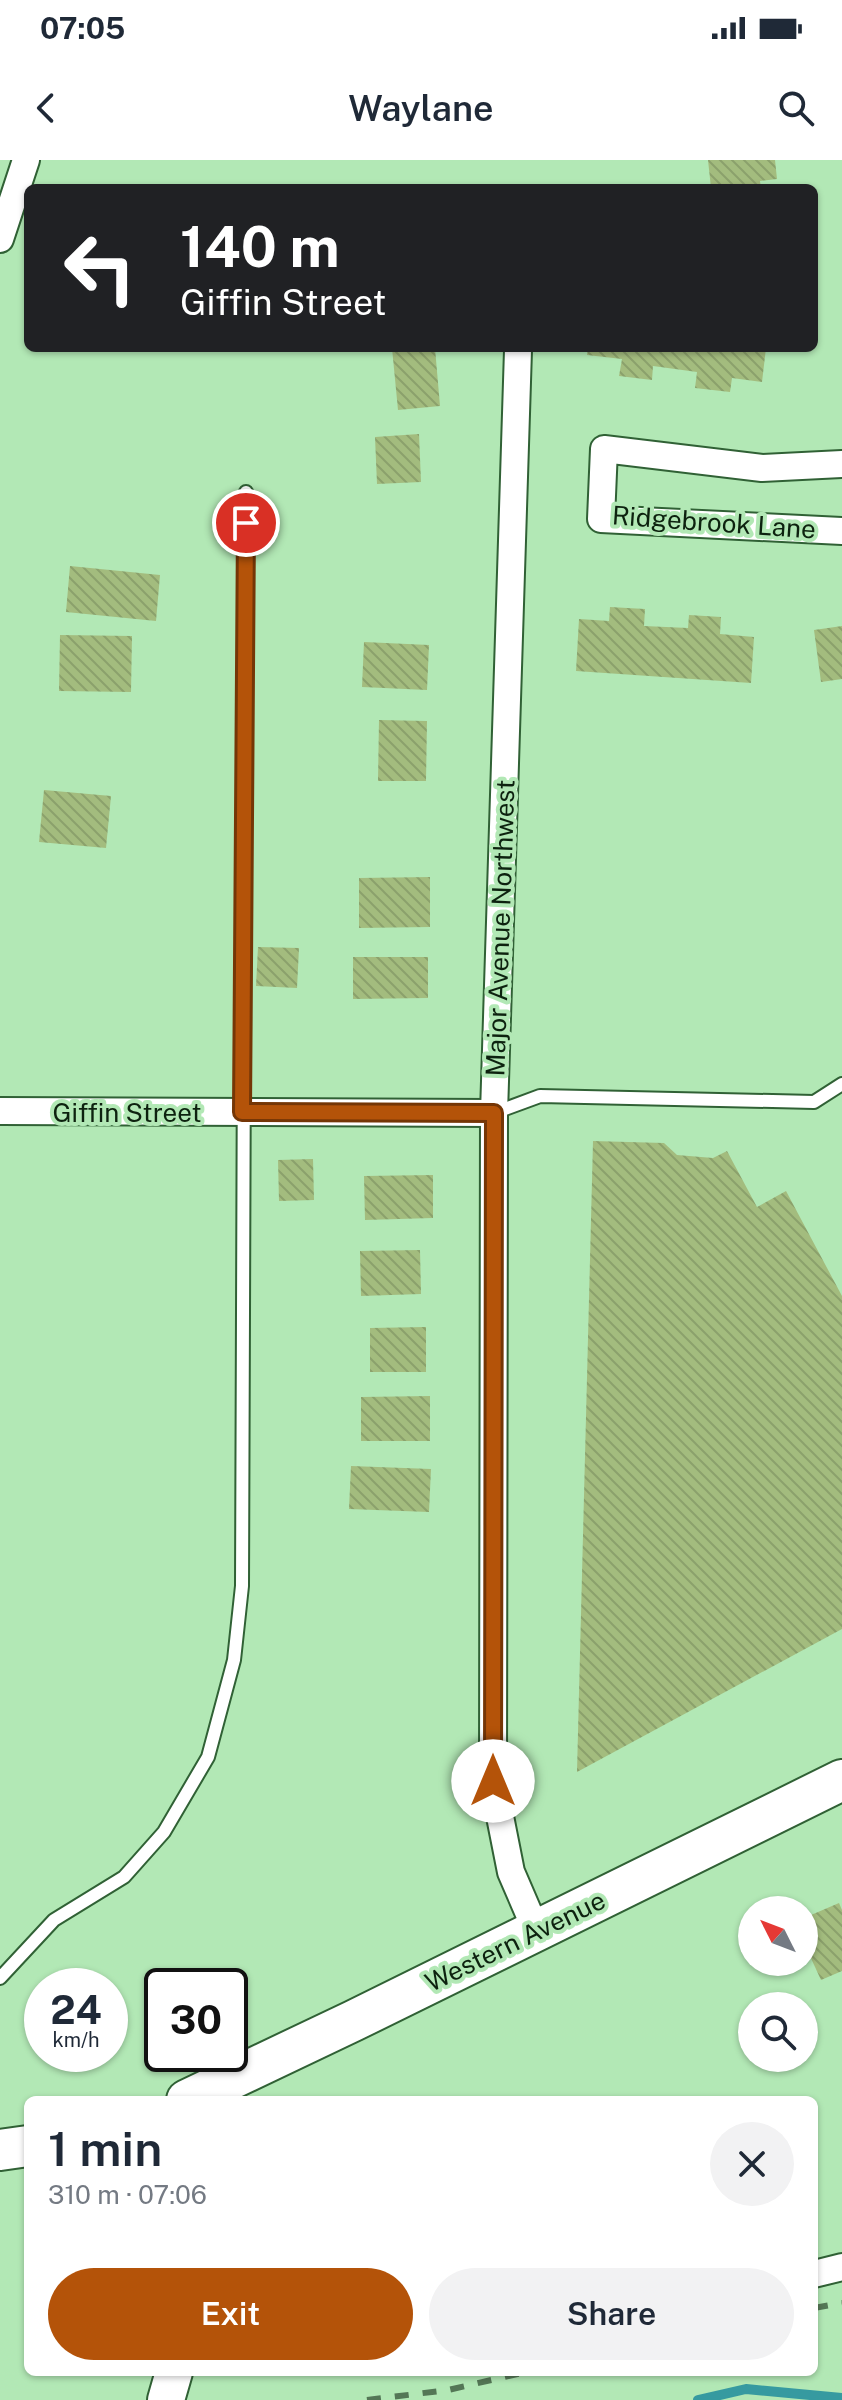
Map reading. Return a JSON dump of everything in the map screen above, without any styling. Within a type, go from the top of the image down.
[{"type":"main road","name":"Western Avenue","points":[[195,2096],[842,1780]]},
{"type":"main road","points":[[0,2150],[24,2147]]},
{"type":"street","points":[[0,239],[26,160]]},
{"type":"street","name":"Major Avenue Northwest","points":[[518,352],[494,1113],[493,1781],[511,1872],[536,1930]]},
{"type":"street","name":"Ridgebrook Lane","points":[[842,464],[762,468],[604,449],[601,519],[842,531]]},
{"type":"street","name":"Giffin Street","points":[[0,1111],[494,1113]]},
{"type":"street","points":[[818,2273],[842,2267]]},
{"type":"street","points":[[166,2400],[173,2376]]},
{"type":"lane","points":[[0,1978],[54,1920],[124,1877],[164,1832],[208,1757],[234,1660],[242,1586],[246,492]]},
{"type":"lane","points":[[494,1113],[540,1096],[814,1102],[842,1084]]},
{"type":"building","points":[[708,160],[775,160],[777,179],[760,181],[760,184],[711,184]]},
{"type":"building","points":[[392,352],[435,352],[440,406],[398,410]]},
{"type":"building","points":[[587,352],[766,352],[762,382],[732,378],[730,392],[695,388],[697,372],[653,366],[652,380],[619,376],[622,359],[587,355]]},
{"type":"building","points":[[419,434],[421,482],[377,484],[375,437]]},
{"type":"building","points":[[70,566],[160,575],[156,621],[66,612]]},
{"type":"building","points":[[610,607],[645,609],[644,626],[688,628],[689,615],[721,617],[720,634],[754,637],[751,683],[576,671],[579,619],[609,621]]},
{"type":"building","points":[[842,626],[842,679],[821,682],[814,630]]},
{"type":"building","points":[[60,635],[132,636],[131,692],[59,691]]},
{"type":"building","points":[[364,642],[429,645],[427,690],[362,687]]},
{"type":"building","points":[[379,720],[427,721],[426,781],[378,781]]},
{"type":"building","points":[[44,790],[111,796],[106,848],[39,842]]},
{"type":"building","points":[[430,877],[430,927],[359,928],[359,878]]},
{"type":"building","points":[[258,947],[299,948],[297,988],[256,986]]},
{"type":"building","points":[[353,957],[428,957],[428,998],[353,999]]},
{"type":"building","points":[[593,1141],[664,1143],[677,1155],[713,1158],[727,1151],[757,1207],[786,1191],[842,1296],[842,1629],[577,1772]]},
{"type":"building","points":[[313,1159],[314,1200],[279,1201],[278,1160]]},
{"type":"building","points":[[433,1175],[433,1218],[365,1220],[364,1176]]},
{"type":"building","points":[[420,1250],[421,1294],[361,1296],[360,1251]]},
{"type":"building","points":[[426,1327],[426,1372],[370,1372],[370,1328]]},
{"type":"building","points":[[430,1396],[430,1441],[361,1441],[361,1397]]},
{"type":"building","points":[[351,1466],[431,1469],[429,1512],[349,1509]]},
{"type":"building","points":[[839,1903],[842,1910],[842,1971],[821,1980],[818,1973],[818,1912]]},
{"type":"waterway","points":[[698,2400],[746,2389],[842,2398]]},
{"type":"railway","points":[[818,2307],[842,2303]]},
{"type":"railway","points":[[367,2400],[448,2390],[509,2376]]},
{"type":"route","points":[[246,523],[242,1112],[494,1113],[493,1781]]}]
